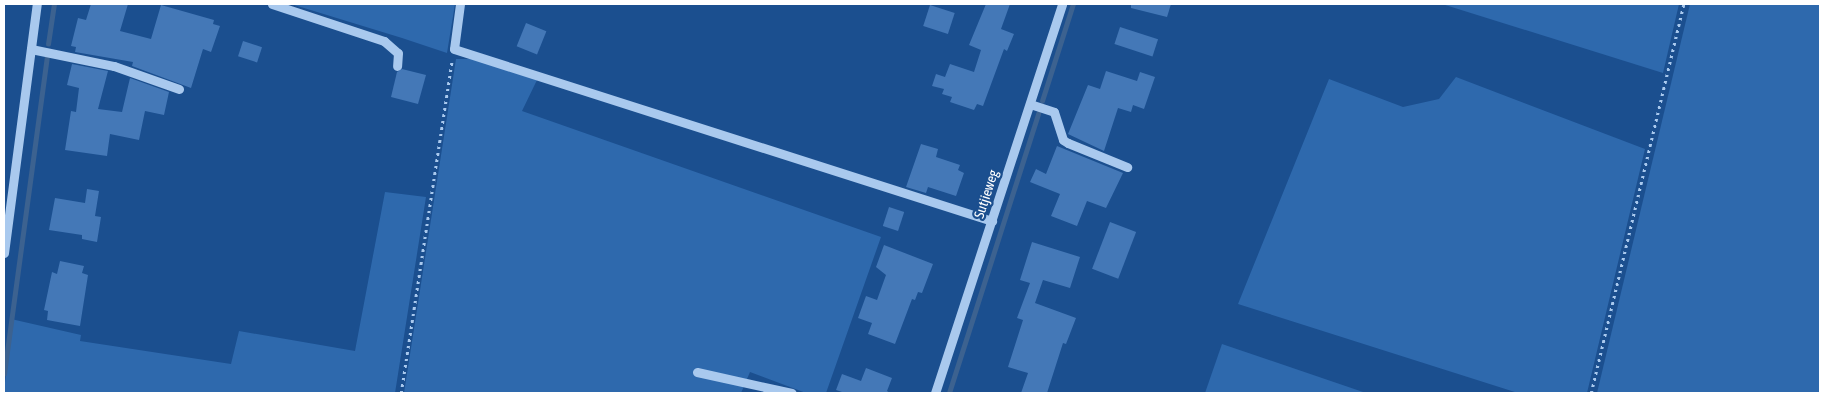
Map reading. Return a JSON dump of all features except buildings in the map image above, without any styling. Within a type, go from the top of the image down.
[{"type":"street","points":[[4,253],[37,4]]},
{"type":"street","points":[[272,4],[384,40],[398,53],[397,66]]},
{"type":"street","points":[[460,4],[454,49],[992,221]]},
{"type":"street","name":"Sutjieweg","points":[[935,393],[1062,4]]},
{"type":"street","points":[[31,48],[114,66],[179,89]]},
{"type":"street","points":[[1030,104],[1054,112],[1062,140],[1068,144],[1127,167]]},
{"type":"street","points":[[696,372],[792,393]]},
{"type":"path","points":[[1592,393],[1684,4]]},
{"type":"path","points":[[400,393],[454,49]]},
{"type":"shaded area","points":[[291,4],[455,4],[447,53]]},
{"type":"shaded area","points":[[1442,4],[1679,4],[1663,73]]},
{"type":"shaded area","points":[[1690,4],[1820,4],[1820,393],[1597,393]]},
{"type":"shaded area","points":[[456,59],[483,59],[537,80],[522,111],[881,237],[826,393],[806,393],[750,372],[741,393],[404,393]]},
{"type":"shaded area","points":[[1456,77],[1645,149],[1587,393],[1518,393],[1238,304],[1329,79],[1403,107],[1439,99]]},
{"type":"shaded area","points":[[385,192],[426,197],[395,393],[4,393],[11,319],[81,335],[80,341],[231,364],[239,331],[355,351]]},
{"type":"shaded area","points":[[1222,344],[1366,393],[1205,393]]},
{"type":"waterway","points":[[48,44],[54,4]]},
{"type":"waterway","points":[[1042,101],[1073,4]]},
{"type":"waterway","points":[[4,374],[47,56]]},
{"type":"waterway","points":[[949,393],[1038,114]]}]
